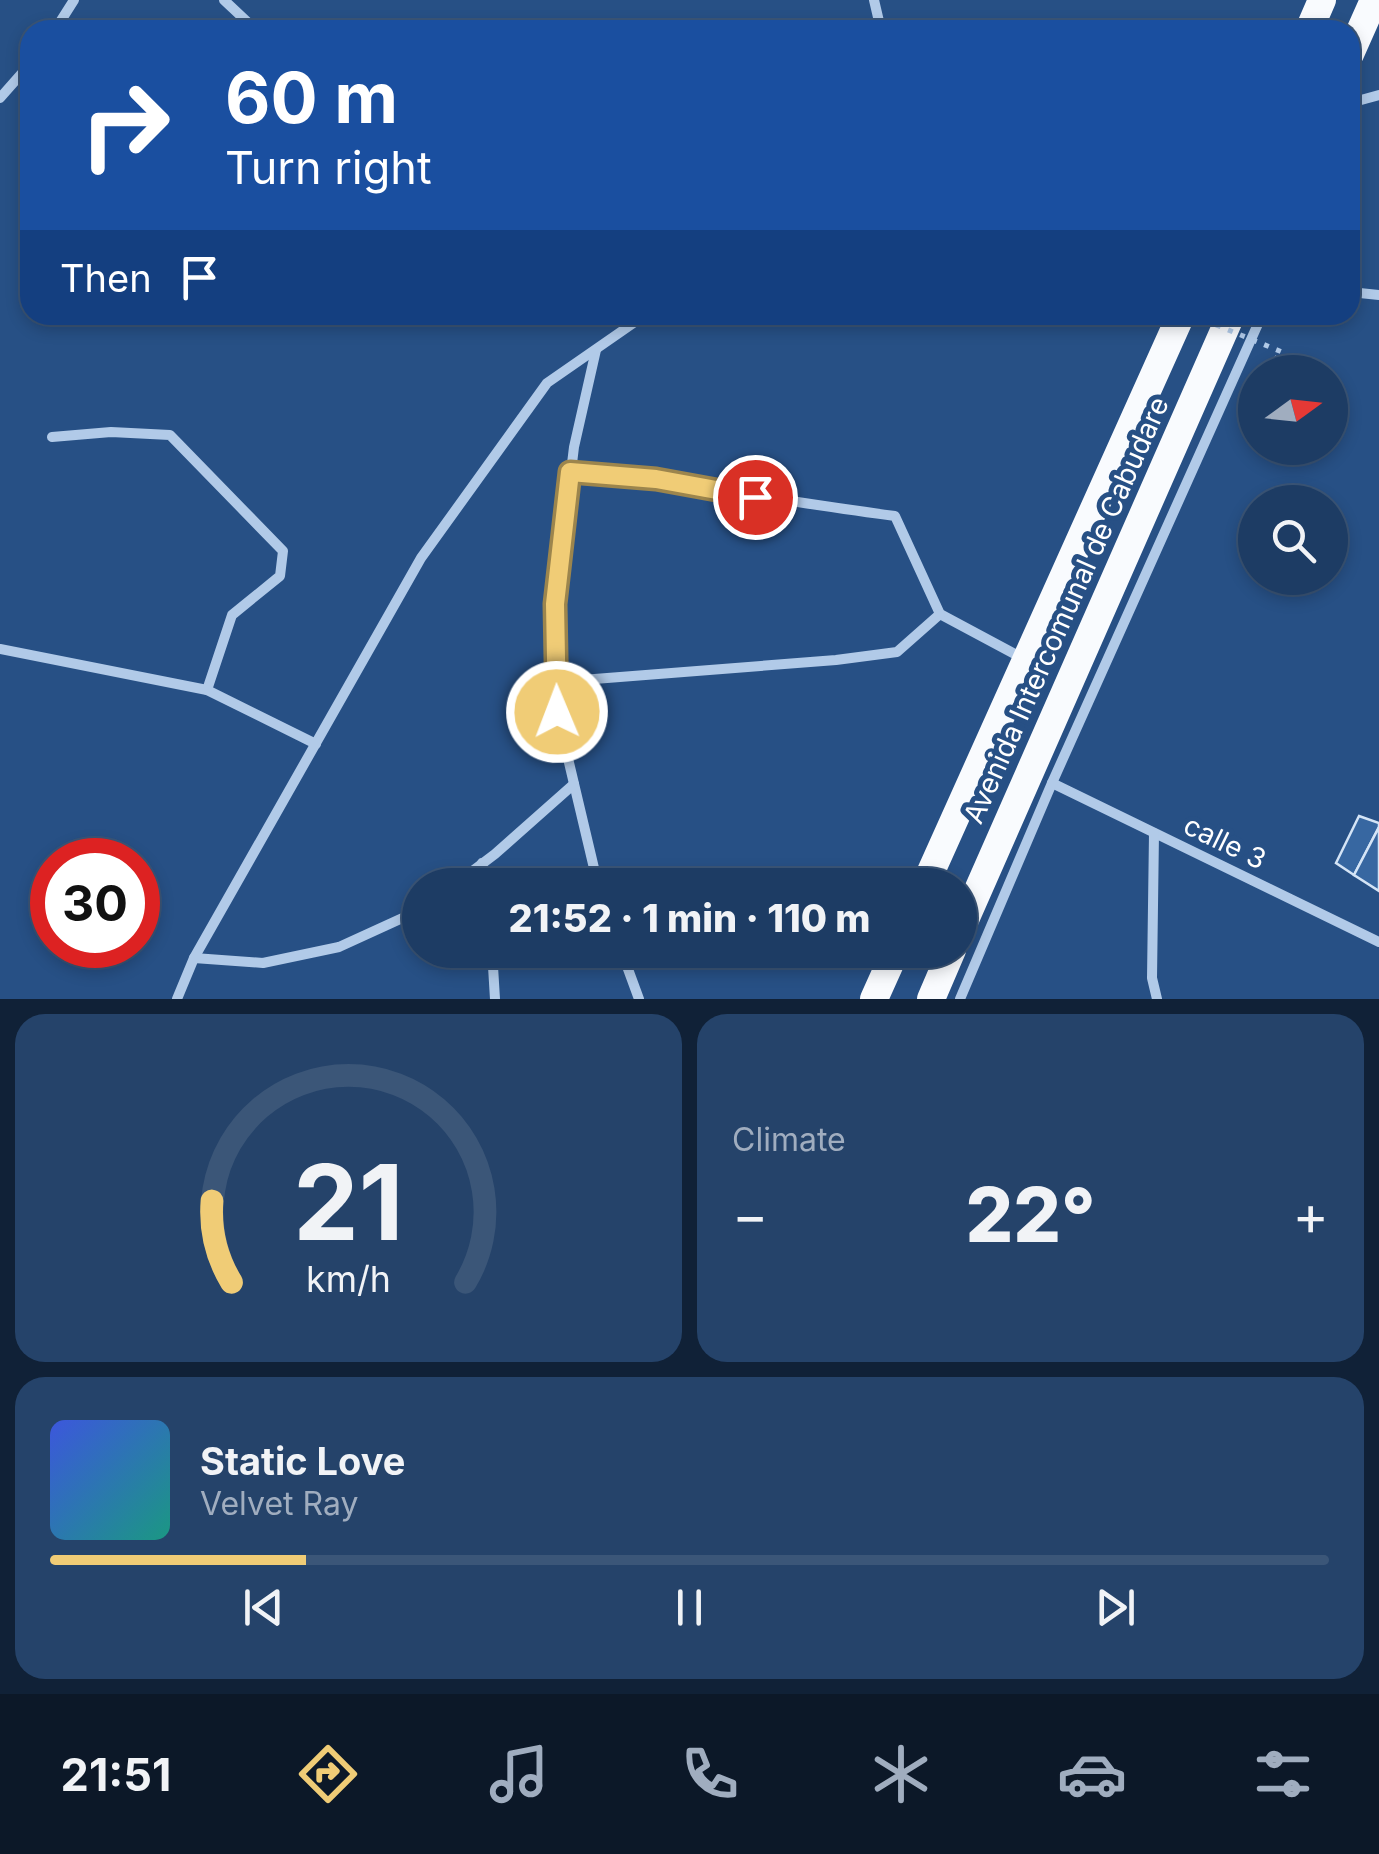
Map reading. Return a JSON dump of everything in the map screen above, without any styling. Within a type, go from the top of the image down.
[{"type":"highway","points":[[1360,32],[1374,0]]},
{"type":"highway","name":"Avenida Intercomunal de Cabudare","points":[[932,868],[1176,325]]},
{"type":"highway","name":"Avenida Intercomunal de Cabudare","points":[[977,892],[1228,325]]},
{"type":"highway","points":[[874,999],[888,968]]},
{"type":"highway","points":[[930,999],[944,968]]},
{"type":"street","points":[[224,0],[245,20]]},
{"type":"street","points":[[0,98],[20,75]]},
{"type":"street","points":[[176,999],[194,958],[420,558],[547,383],[629,325]]},
{"type":"street","points":[[960,999],[1052,783],[1258,325]]},
{"type":"street","points":[[594,868],[557,712],[555,604],[570,472],[596,349]]},
{"type":"street","points":[[52,437],[111,432],[170,435],[283,551],[280,576],[232,615],[207,690]]},
{"type":"street","points":[[570,472],[656,479],[894,516],[940,614],[1024,660]]},
{"type":"street","points":[[556,682],[897,652],[940,614]]},
{"type":"street","points":[[0,649],[207,690],[316,744]]},
{"type":"street","name":"calle 3","points":[[1052,783],[1379,942]]},
{"type":"street","points":[[476,868],[574,784]]},
{"type":"street","points":[[1154,833],[1152,978],[1157,999]]},
{"type":"street","points":[[482,863],[483,868]]},
{"type":"street","points":[[194,958],[263,963],[339,947],[402,918]]},
{"type":"street","points":[[493,968],[495,999]]},
{"type":"street","points":[[627,968],[638,999]]},
{"type":"path","points":[[1216,325],[1282,352],[1279,355]]},
{"type":"building","points":[[1359,816],[1379,823],[1379,827],[1354,875],[1336,863]]},
{"type":"building","points":[[1379,827],[1379,891],[1354,875]]},
{"type":"route","points":[[557,712],[555,604],[570,472],[656,479],[755,497]]}]
